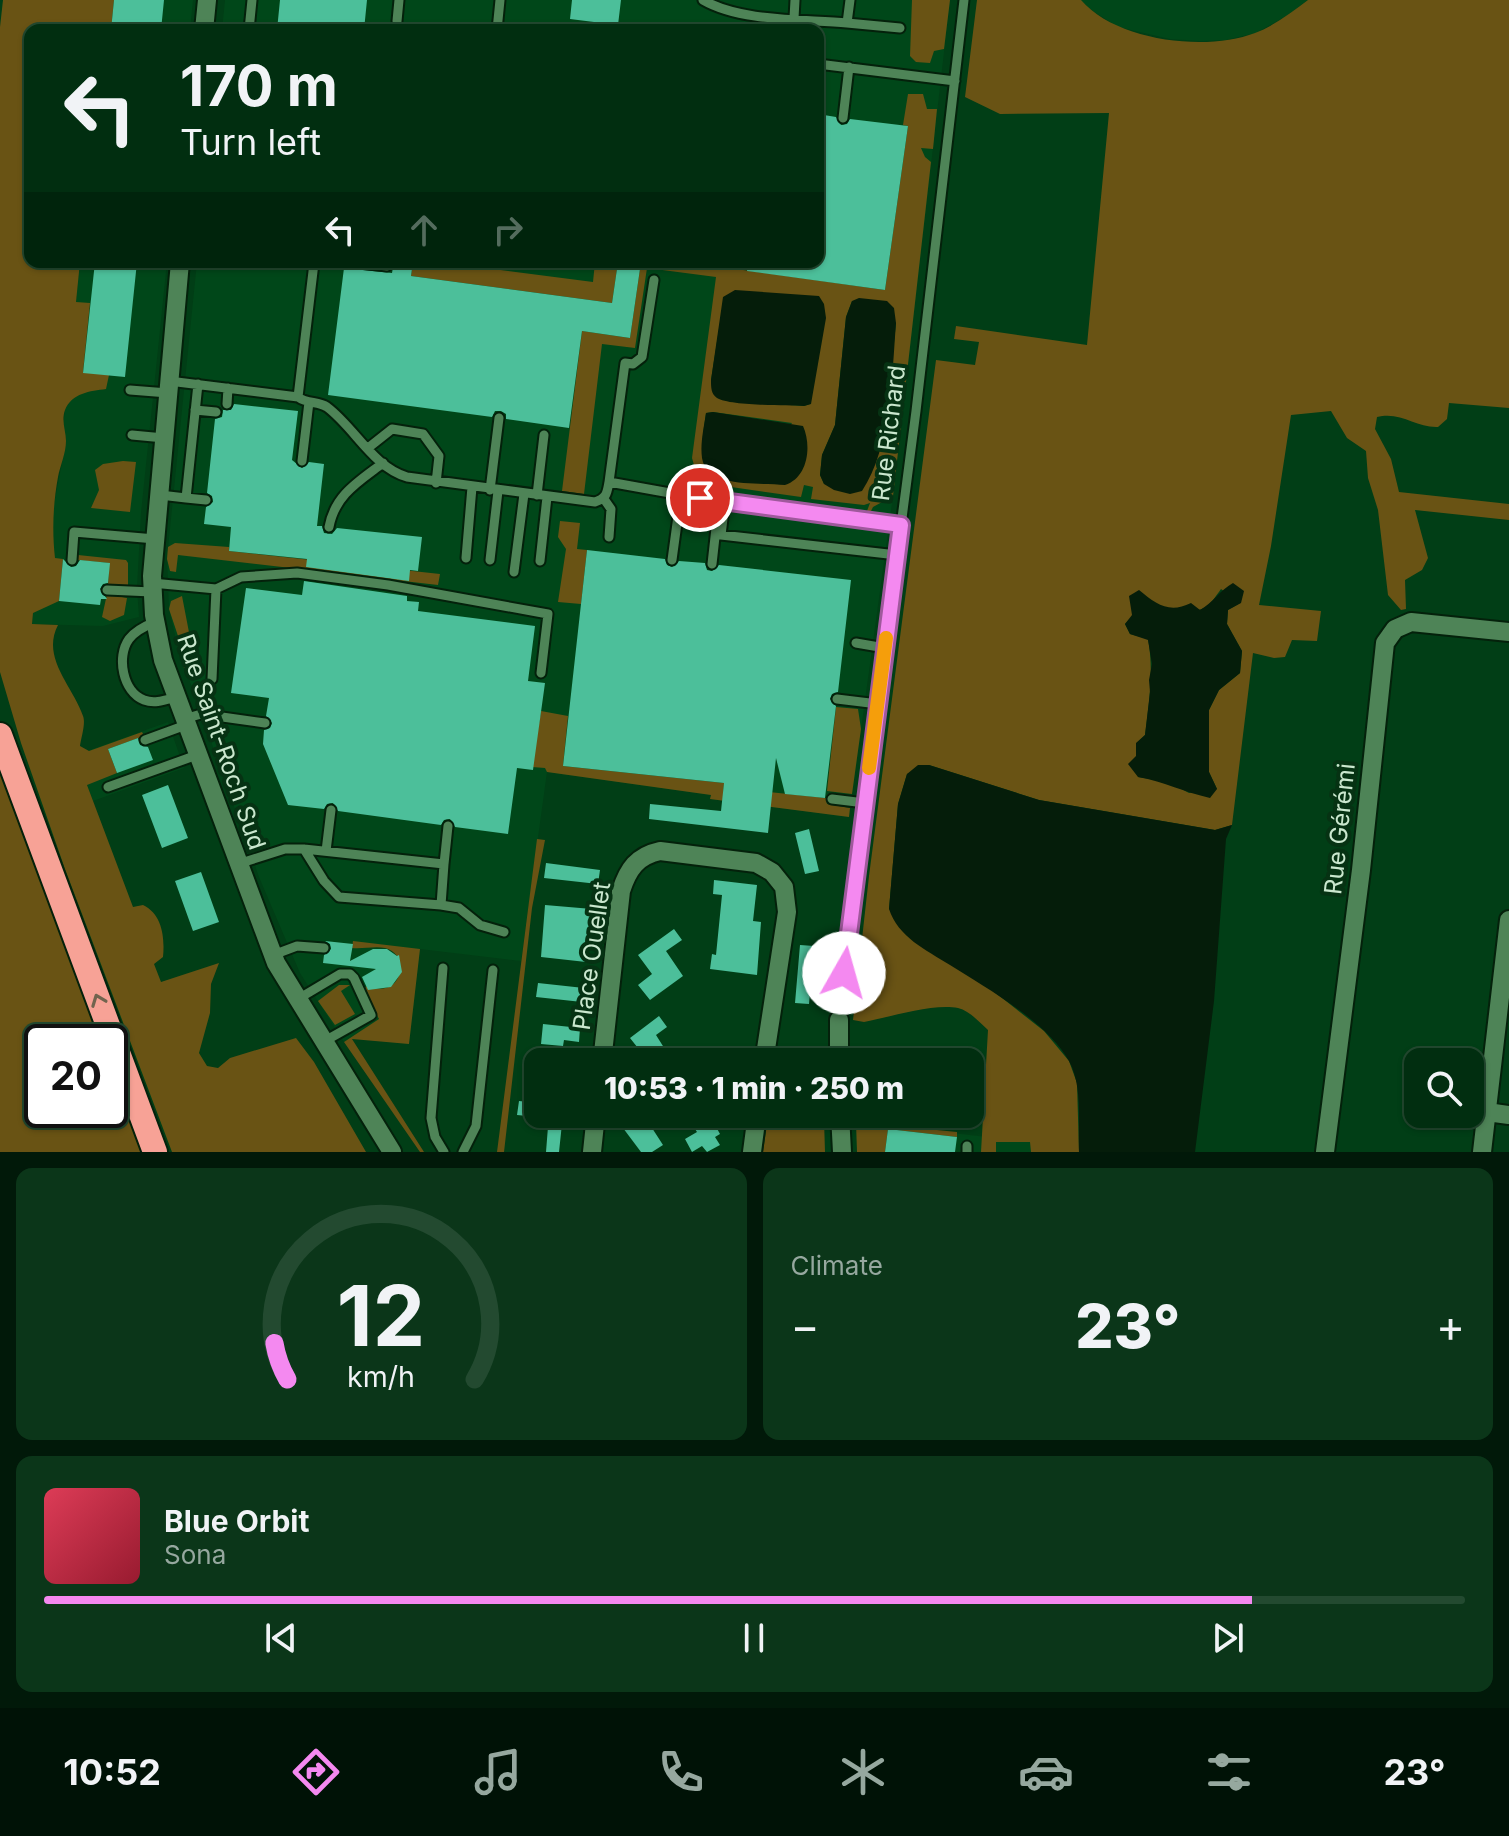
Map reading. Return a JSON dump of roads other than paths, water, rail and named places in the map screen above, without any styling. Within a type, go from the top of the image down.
[{"type":"highway","points":[[0,735],[155,1152]]},
{"type":"street","points":[[205,24],[207,0]]},
{"type":"street","name":"Rue Saint-Roch Sud","points":[[179,268],[152,587],[163,660],[273,955],[296,1000],[392,1152]]},
{"type":"street","name":"Rue Gérémi","points":[[1325,1152],[1361,870],[1385,643],[1395,629],[1411,622],[1509,632]]},
{"type":"street","name":"Place Ouellet","points":[[604,1048],[621,891],[628,871],[636,861],[660,851],[756,863],[772,872],[784,887],[787,912],[766,1048]]},
{"type":"street","points":[[1482,1152],[1509,920]]},
{"type":"street","name":"Rue Richard","points":[[839,1020],[839,1048]]},
{"type":"street","points":[[1487,1112],[1509,1115]]},
{"type":"street","points":[[592,1152],[595,1128]]},
{"type":"street","points":[[752,1152],[755,1128]]},
{"type":"street","points":[[841,1128],[842,1152]]},
{"type":"lane","points":[[252,0],[252,24]]},
{"type":"lane","points":[[397,21],[399,0]]},
{"type":"lane","points":[[498,24],[500,0]]},
{"type":"lane","points":[[703,0],[742,14],[900,28]]},
{"type":"lane","points":[[794,18],[795,0]]},
{"type":"lane","points":[[847,23],[850,0]]},
{"type":"lane","name":"Rue Richard","points":[[839,1020],[964,0]]},
{"type":"lane","points":[[824,65],[955,81]]},
{"type":"lane","points":[[843,118],[849,67]]},
{"type":"lane","points":[[298,397],[313,268]]},
{"type":"lane","points":[[604,499],[625,363],[633,364],[642,357],[654,280]]},
{"type":"lane","points":[[186,498],[198,384]]},
{"type":"lane","points":[[130,390],[198,384],[298,397],[324,405],[396,474],[436,483],[524,494],[595,502],[604,499]]},
{"type":"lane","points":[[227,404],[228,388]]},
{"type":"lane","points":[[302,461],[309,402]]},
{"type":"lane","points":[[195,410],[216,412]]},
{"type":"lane","points":[[490,560],[499,418]]},
{"type":"lane","points":[[368,448],[392,429],[423,434],[439,456],[436,483]]},
{"type":"lane","points":[[132,435],[164,438]]},
{"type":"lane","points":[[540,561],[544,435]]},
{"type":"lane","points":[[329,527],[339,498],[383,463]]},
{"type":"lane","points":[[609,482],[722,502],[901,525]]},
{"type":"lane","points":[[466,558],[472,487]]},
{"type":"lane","points":[[514,572],[524,494]]},
{"type":"lane","points":[[672,560],[681,494]]},
{"type":"lane","points":[[159,495],[206,500]]},
{"type":"lane","points":[[604,499],[611,509],[609,537]]},
{"type":"lane","points":[[722,502],[721,535],[897,555]]},
{"type":"lane","points":[[712,564],[722,502]]},
{"type":"lane","points":[[72,560],[74,532],[155,539]]},
{"type":"lane","points":[[107,590],[152,587],[216,589],[241,577],[297,573],[388,585],[548,614],[541,673]]},
{"type":"lane","points":[[212,679],[216,589]]},
{"type":"lane","points":[[155,622],[127,641],[123,652],[124,673],[131,689],[143,700],[161,702],[176,697]]},
{"type":"lane","points":[[856,643],[885,648]]},
{"type":"lane","points":[[837,699],[878,704]]},
{"type":"lane","points":[[145,740],[201,714],[265,723]]},
{"type":"lane","points":[[108,787],[197,755]]},
{"type":"lane","points":[[832,799],[865,803]]},
{"type":"lane","points":[[326,851],[331,810]]},
{"type":"lane","points":[[441,905],[448,826]]},
{"type":"lane","points":[[238,864],[285,849],[444,864]]},
{"type":"lane","points":[[304,849],[324,881],[339,897],[459,908],[480,925],[504,932]]},
{"type":"lane","points":[[273,955],[297,946],[324,948]]},
{"type":"lane","points":[[443,968],[431,1118],[435,1137],[444,1152]]},
{"type":"lane","points":[[463,1152],[476,1126],[493,970]]},
{"type":"lane","points":[[296,1000],[340,974],[350,974],[354,978],[371,1015],[323,1042]]}]
